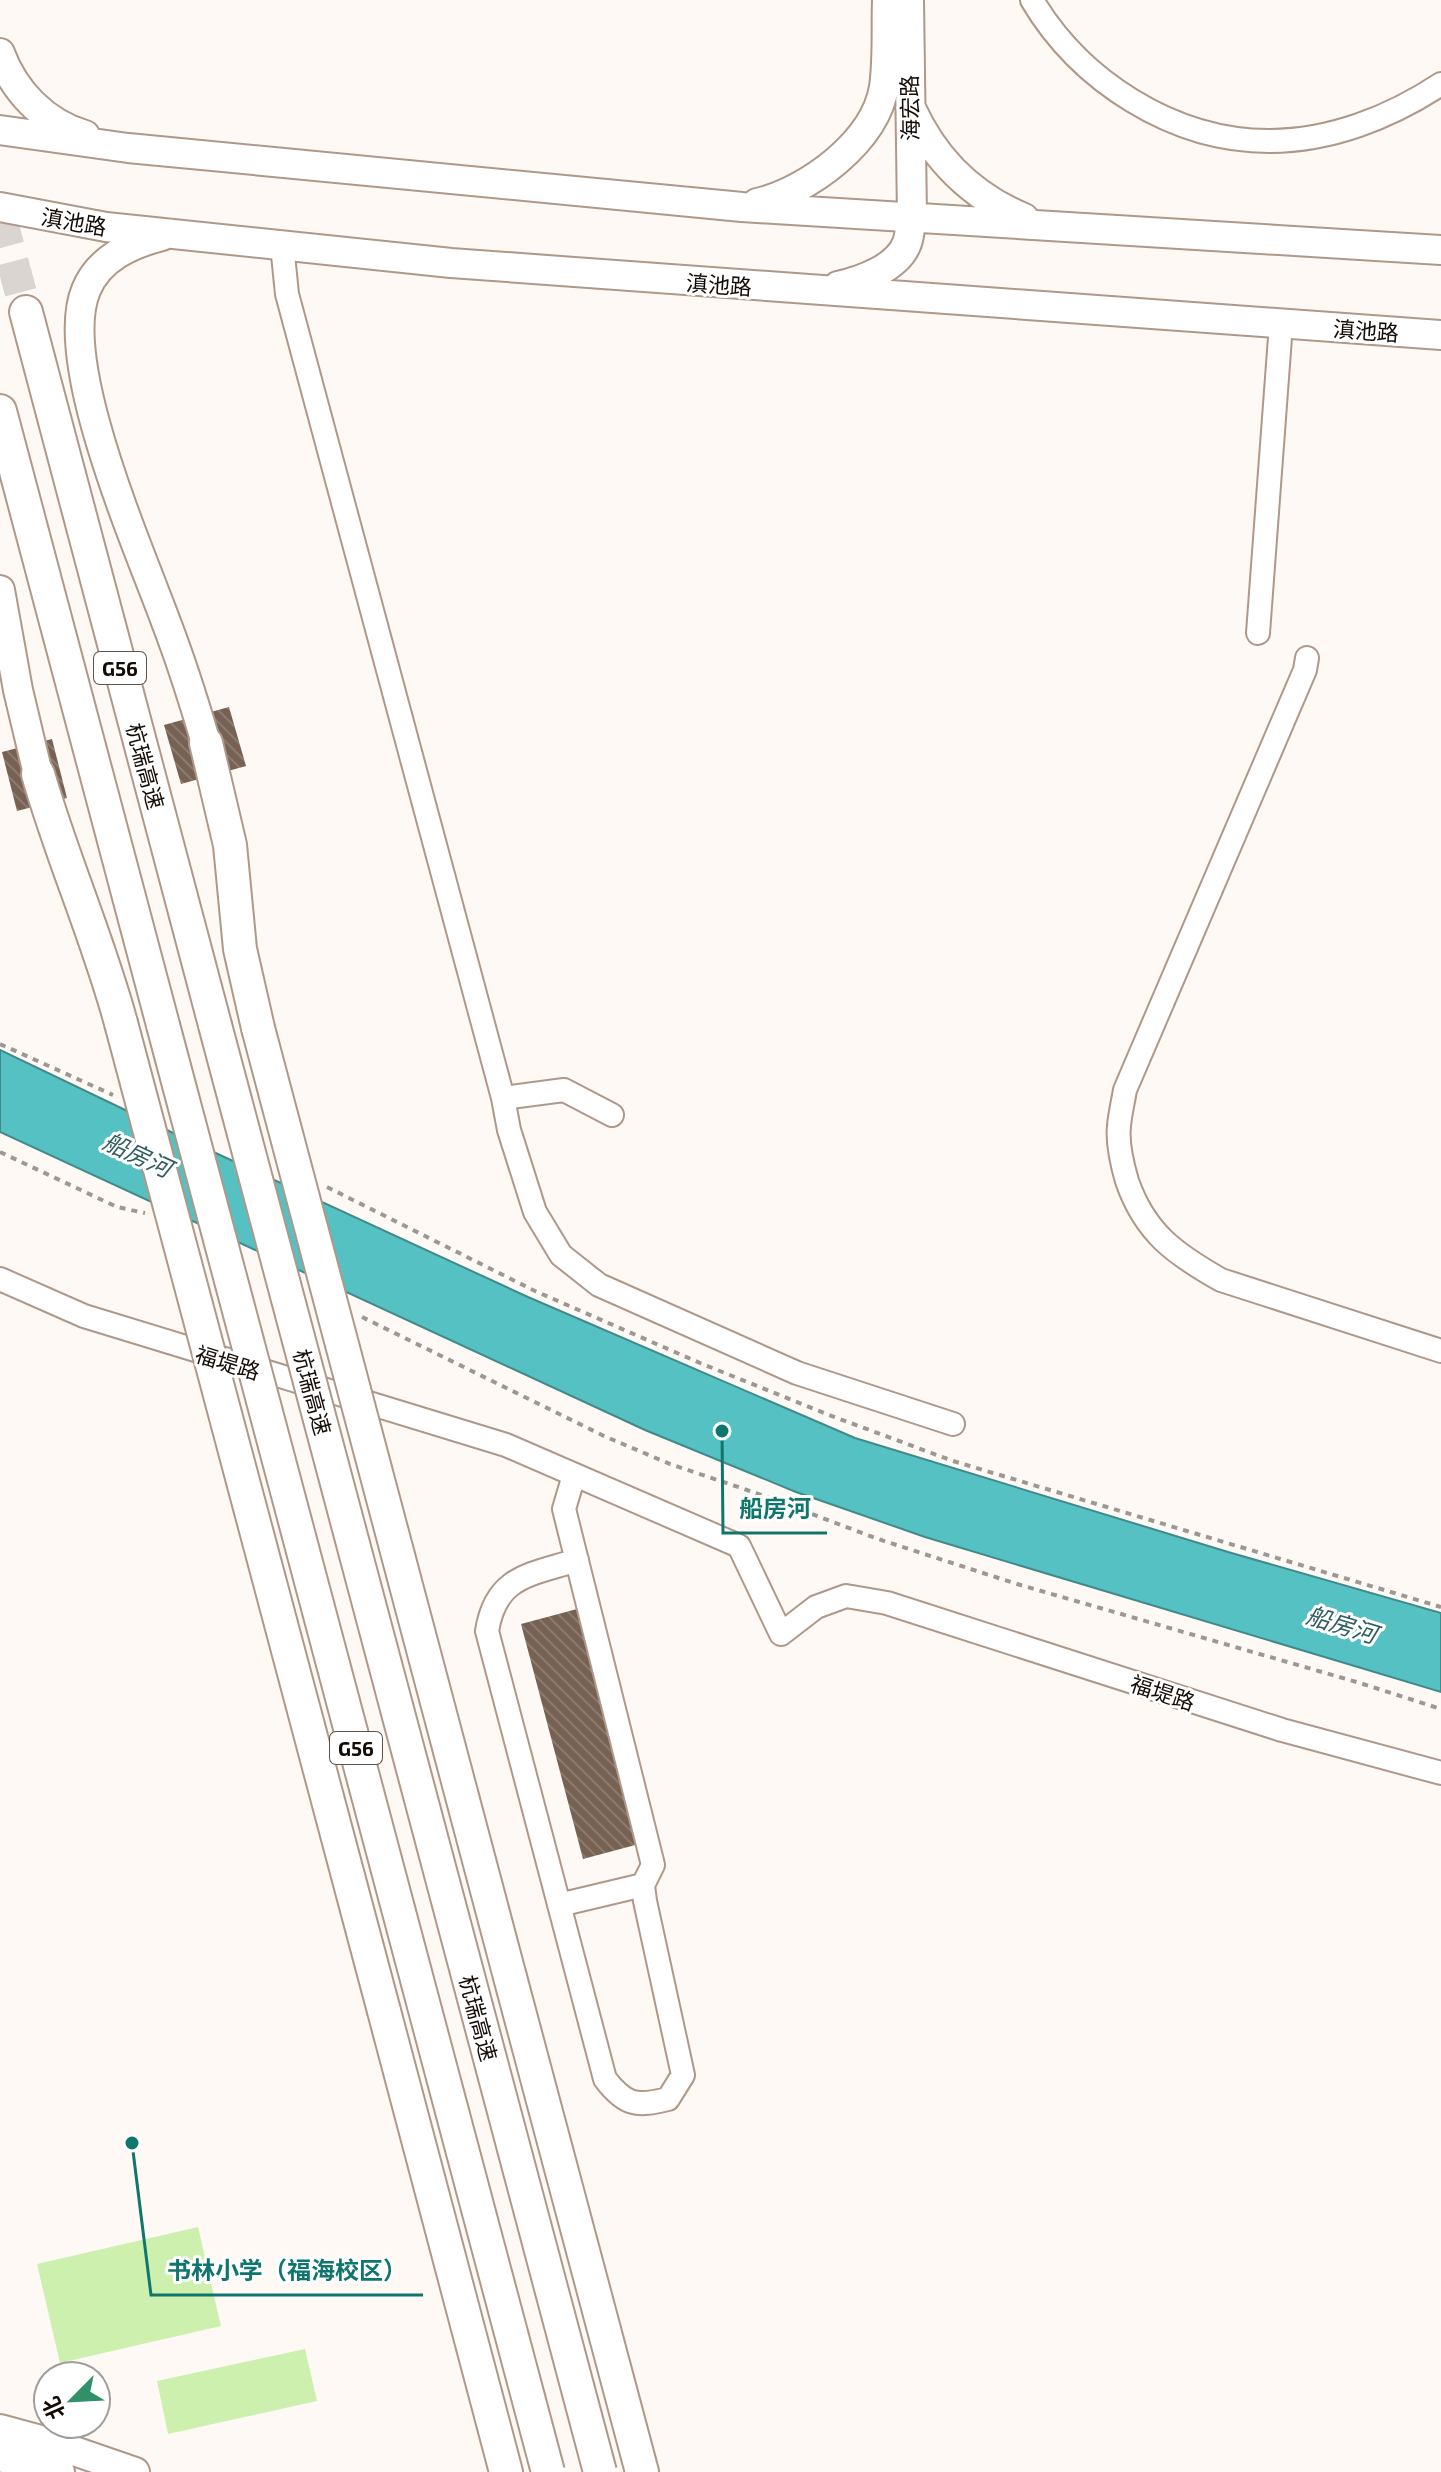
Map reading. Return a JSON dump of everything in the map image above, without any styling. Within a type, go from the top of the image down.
[{"type":"highway","name":"杭瑞高速","points":[[26,312],[600,2472]]},
{"type":"highway","name":"G56","points":[[0,411],[548,2472]]},
{"type":"highway","points":[[206,743],[230,845],[240,949],[258,1028],[642,2472]]},
{"type":"highway","points":[[38,774],[57,838],[98,944],[121,1023],[506,2472]]},
{"type":"main road","name":"海宏路","points":[[742,207],[782,195],[819,175],[844,153],[866,127],[878,108],[884,87],[887,0]]},
{"type":"main road","name":"海宏路","points":[[909,0],[912,217]]},
{"type":"main road","points":[[0,53],[23,95],[47,116],[78,134],[128,148]]},
{"type":"main road","points":[[909,103],[941,158],[972,189],[1010,213],[1052,227]]},
{"type":"main road","points":[[0,130],[128,148],[742,207],[1441,250]]},
{"type":"main road","name":"滇池路","points":[[0,207],[106,227],[467,265],[1441,335]]},
{"type":"main road","points":[[817,291],[872,275],[892,262],[907,245],[912,217]]},
{"type":"main road","points":[[172,234],[130,247],[98,270],[86,288],[81,306],[79,337],[85,381],[103,448],[179,656],[206,743]]},
{"type":"main road","points":[[0,590],[18,690],[38,774]]},
{"type":"main road","points":[[0,2429],[135,2472]]},
{"type":"main road","points":[[0,2457],[60,2472]]},
{"type":"street","points":[[1032,0],[1059,38],[1102,80],[1153,112],[1209,133],[1269,141],[1332,133],[1391,113],[1441,84]]},
{"type":"street","points":[[282,245],[287,294],[503,1098],[509,1130],[535,1212],[561,1255],[599,1285],[797,1373],[953,1424]]},
{"type":"street","points":[[1258,633],[1281,324]]},
{"type":"street","points":[[1307,658],[1305,670],[1125,1090],[1118,1129],[1122,1165],[1135,1205],[1154,1233],[1188,1261],[1221,1280],[1441,1351]]},
{"type":"street","points":[[503,1098],[564,1090],[612,1115]]},
{"type":"street","name":"福堤路","points":[[0,1279],[84,1316],[506,1445],[739,1546],[781,1634],[816,1607],[846,1596],[887,1603],[1282,1730],[1441,1773]]},
{"type":"street","points":[[574,1475],[564,1509],[577,1560],[653,1865],[643,1885],[683,2075],[668,2099],[644,2105],[620,2098],[605,2079],[487,1631],[491,1609],[505,1587],[524,1577],[577,1560]]},
{"type":"street","points":[[559,1905],[643,1885]]},
{"type":"path","points":[[0,1044],[122,1099]]},
{"type":"path","points":[[0,1152],[117,1207],[142,1211],[156,1218]]},
{"type":"path","points":[[322,1185],[535,1291],[829,1415],[953,1461],[1441,1607]]},
{"type":"path","points":[[350,1312],[604,1436],[670,1464],[878,1539],[1003,1580],[1441,1709]]},
{"type":"green space","points":[[198,2227],[221,2326],[73,2360],[59,2360],[37,2264]]},
{"type":"green space","points":[[305,2349],[317,2401],[168,2434],[157,2381]]},
{"type":"water","points":[[0,1050],[528,1297],[855,1438],[1228,1552],[1441,1613],[1441,1692],[925,1537],[796,1492],[645,1430],[0,1132]]},
{"type":"building","points":[[229,707],[246,766],[181,784],[164,725]]},
{"type":"building","points":[[52,739],[67,798],[17,811],[2,752]]},
{"type":"building","points":[[577,1609],[639,1844],[583,1859],[521,1624]]},
{"type":"tunnel","points":[[0,215],[26,312]]},
{"type":"place","name":"船房河","points":[[722,1431]]},
{"type":"place","name":"书林小学（福海校区）","points":[[132,2143]]}]
